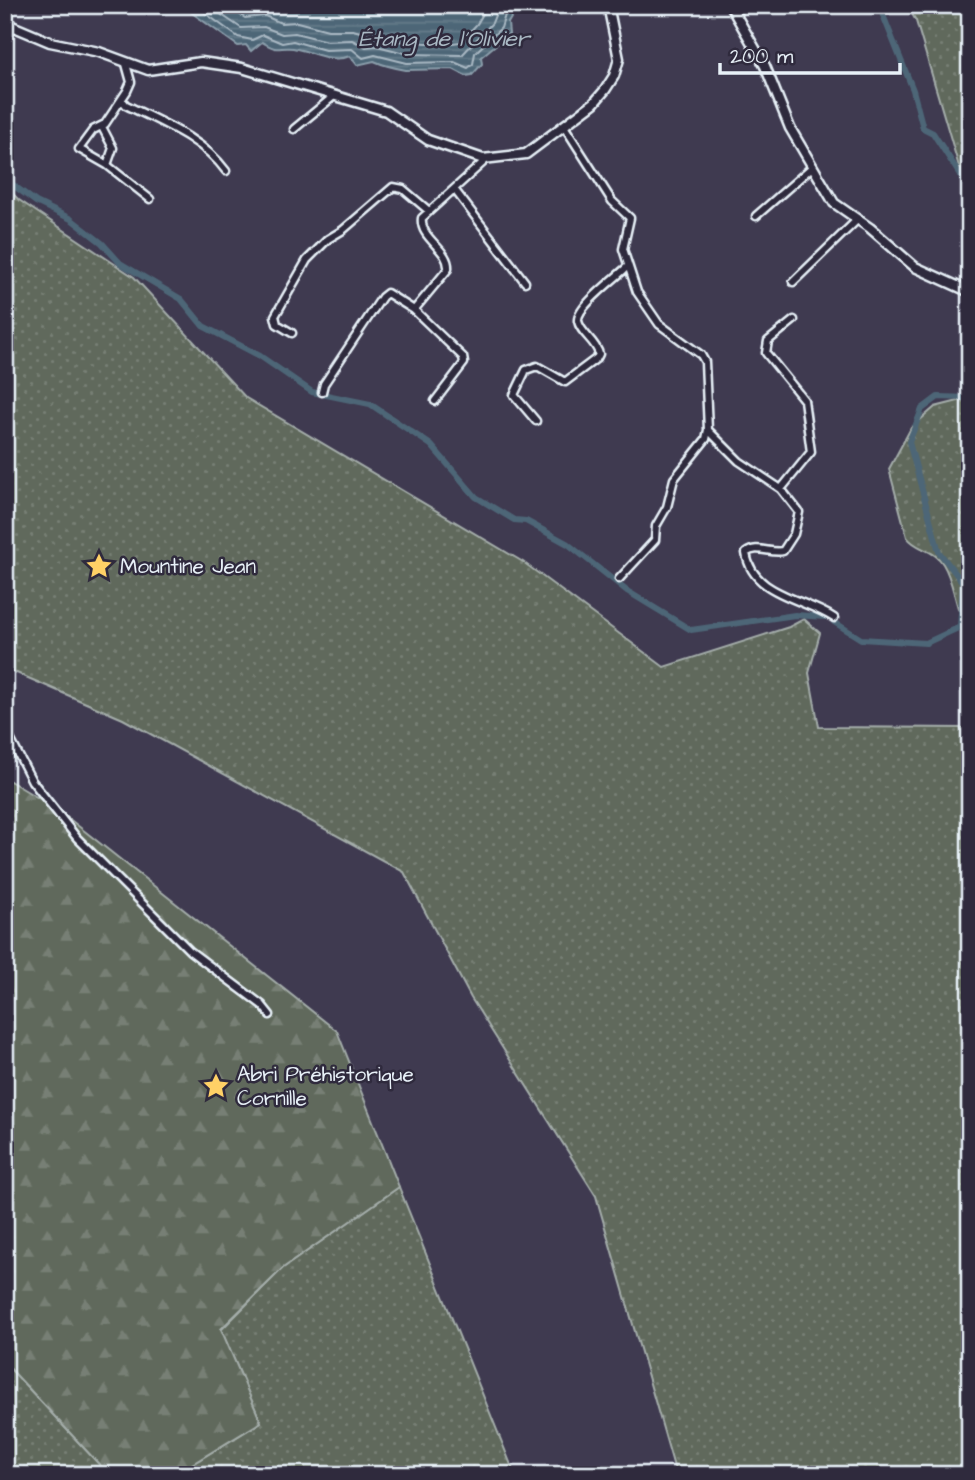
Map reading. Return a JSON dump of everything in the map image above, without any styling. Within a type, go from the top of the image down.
[{"type":"street","points":[[5,23],[50,42],[99,52],[148,71],[201,62],[221,63],[386,111],[428,140],[465,154],[488,158],[526,154],[594,103],[614,76],[619,59],[608,5]]},
{"type":"street","points":[[730,5],[765,66],[790,128],[834,203],[858,219],[915,267],[970,292]]},
{"type":"street","points":[[126,64],[131,82],[122,100],[102,128],[93,130],[79,149],[107,165],[150,199]]},
{"type":"street","points":[[294,129],[334,96]]},
{"type":"street","points":[[122,100],[125,105],[196,141],[216,158],[226,171]]},
{"type":"street","points":[[564,126],[612,201],[630,218],[623,249],[627,267],[650,313],[669,334],[701,355],[705,362],[708,430],[706,439],[674,479],[667,507],[656,526],[655,540],[620,579]]},
{"type":"street","points":[[102,128],[113,148],[107,165]]},
{"type":"street","points":[[414,310],[449,265],[422,228],[422,218],[488,158]]},
{"type":"street","points":[[756,216],[811,167]]},
{"type":"street","points":[[292,333],[277,324],[275,316],[307,260],[328,239],[343,230],[393,187],[403,189],[429,211]]},
{"type":"street","points":[[454,189],[525,282]]},
{"type":"street","points":[[793,282],[858,219]]},
{"type":"street","points":[[536,421],[514,395],[526,370],[537,366],[565,382],[597,358],[597,345],[580,326],[579,315],[584,306],[627,267]]},
{"type":"street","points":[[322,392],[324,384],[387,293],[414,310],[463,357],[464,363],[435,401]]},
{"type":"street","points":[[781,489],[811,452],[804,400],[766,353],[768,341],[794,320]]},
{"type":"street","points":[[708,430],[739,461],[781,489],[799,512],[794,534],[783,551],[775,553],[757,548],[747,553],[755,577],[788,598],[820,609],[834,618]]},
{"type":"street","points":[[5,729],[32,781],[78,838],[190,951],[262,1005],[270,1015]]},
{"type":"green space","points":[[907,5],[970,5],[970,204],[916,21]]},
{"type":"green space","points":[[5,186],[19,200],[134,277],[246,398],[523,562],[664,667],[789,627],[804,619],[820,633],[809,673],[819,727],[970,728],[970,1475],[683,1475],[674,1467],[596,1196],[471,998],[404,872],[123,719],[5,668]]},
{"type":"green space","points":[[970,398],[970,632],[961,616],[943,564],[935,555],[915,545],[907,537],[889,469],[911,428],[935,407]]},
{"type":"green space","points":[[5,778],[58,810],[337,1031],[399,1187],[283,1268],[221,1329],[261,1422],[174,1475],[109,1475],[5,1363]]},
{"type":"green space","points":[[399,1187],[515,1475],[174,1475],[261,1422],[221,1330],[283,1268]]},
{"type":"green space","points":[[5,1363],[109,1475],[5,1475]]},
{"type":"water","name":"Étang de l'Olivier","points":[[181,5],[513,5],[516,9],[508,23],[509,34],[501,36],[498,43],[481,57],[482,64],[472,75],[466,76],[453,69],[406,70],[374,61],[357,65],[350,56],[329,58],[293,48],[276,48],[262,42],[251,51],[246,45],[238,46]]},
{"type":"waterway","points":[[879,5],[913,90],[923,128],[933,133],[970,190]]},
{"type":"waterway","points":[[5,179],[36,202],[71,219],[102,243],[120,263],[181,299],[203,326],[260,356],[312,392],[370,404],[431,445],[476,497],[514,520],[526,521],[568,544],[627,591],[691,630],[795,615],[826,617]]},
{"type":"waterway","points":[[834,622],[861,639],[926,643],[960,627],[963,583],[939,552],[909,442],[922,409],[938,397],[970,398]]},
{"type":"place","name":"Mountine Jean","points":[[99,566]]},
{"type":"place","name":"Abri Préhistorique Cornille","points":[[216,1086]]}]
